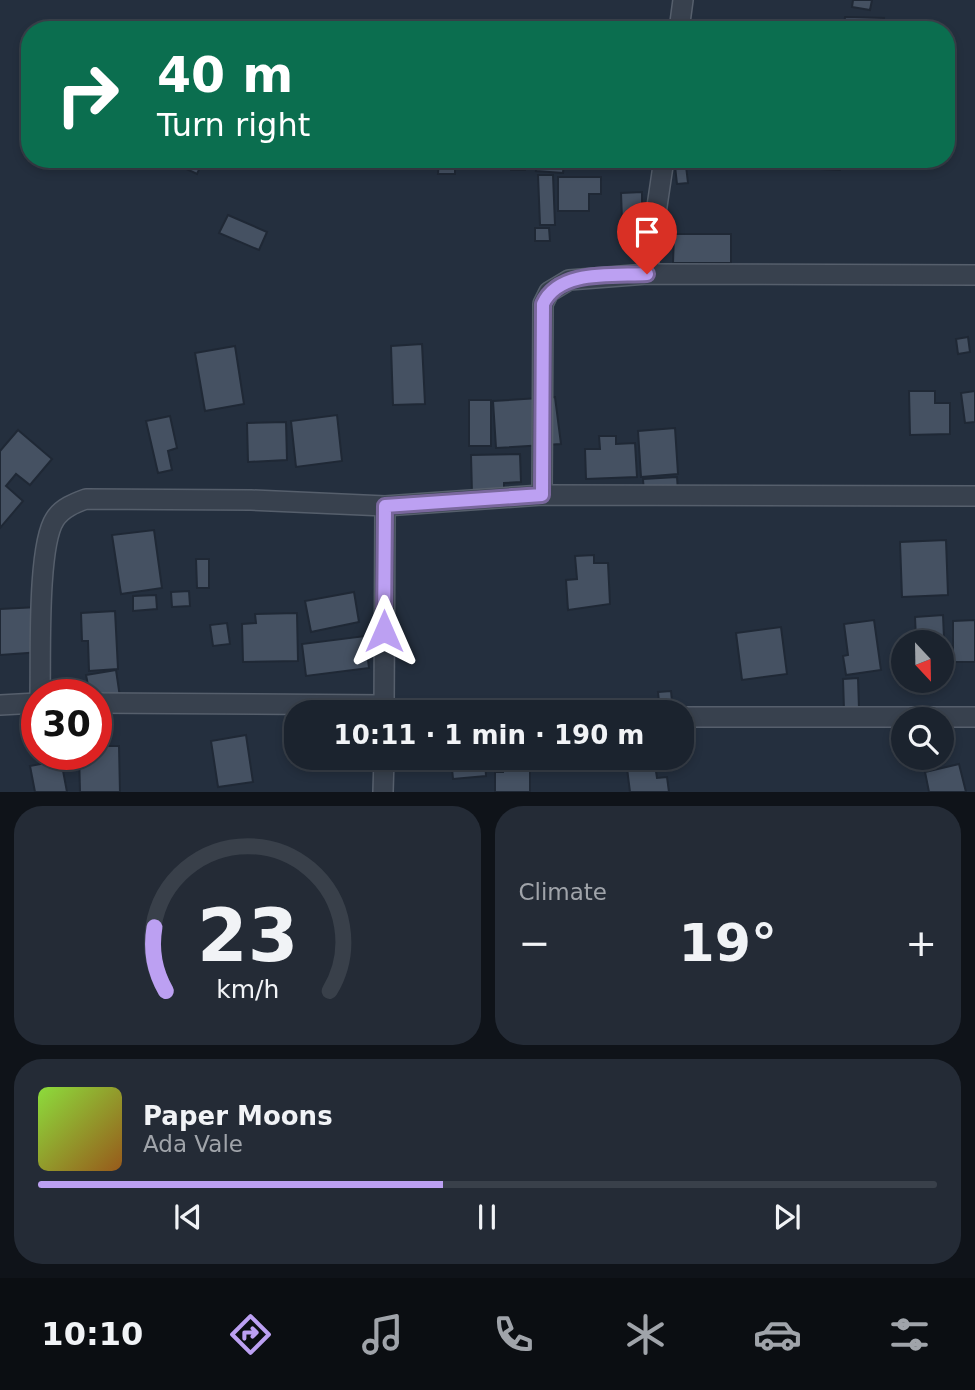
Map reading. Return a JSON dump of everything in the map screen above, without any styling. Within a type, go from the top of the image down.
[{"type":"street","points":[[680,21],[683,0]]},
{"type":"street","points":[[647,274],[663,168]]},
{"type":"street","points":[[542,495],[543,304],[548,292],[569,280],[647,274],[975,275]]},
{"type":"street","points":[[41,679],[46,545],[56,516],[70,505],[86,499],[385,506],[542,495],[975,496]]},
{"type":"street","points":[[384,700],[385,506]]},
{"type":"street","points":[[112,703],[284,707]]},
{"type":"street","points":[[0,705],[21,704]]},
{"type":"street","points":[[694,717],[975,718]]},
{"type":"street","points":[[383,792],[384,770]]},
{"type":"building","points":[[853,0],[872,0],[870,10],[852,7]]},
{"type":"building","points":[[845,17],[884,18],[884,21],[845,21]]},
{"type":"building","points":[[184,168],[200,168],[197,174]]},
{"type":"building","points":[[438,168],[455,168],[455,174],[438,174]]},
{"type":"building","points":[[537,168],[563,168],[563,173],[536,171]]},
{"type":"building","points":[[675,168],[686,168],[688,183],[677,184]]},
{"type":"building","points":[[538,175],[553,175],[555,225],[540,225]]},
{"type":"building","points":[[558,177],[601,177],[601,194],[589,194],[589,211],[558,211]]},
{"type":"building","points":[[642,192],[642,220],[622,220],[621,193]]},
{"type":"building","points":[[228,215],[267,232],[259,250],[219,233]]},
{"type":"building","points":[[535,228],[549,228],[550,241],[535,241]]},
{"type":"building","points":[[674,234],[731,234],[731,263],[673,263]]},
{"type":"building","points":[[968,337],[970,352],[958,354],[956,339]]},
{"type":"building","points":[[422,344],[425,404],[393,405],[391,346]]},
{"type":"building","points":[[235,346],[244,404],[205,411],[195,353]]},
{"type":"building","points":[[909,391],[935,391],[935,403],[950,403],[950,434],[910,435]]},
{"type":"building","points":[[975,391],[975,422],[965,423],[961,393]]},
{"type":"building","points":[[555,397],[561,444],[496,448],[493,401]]},
{"type":"building","points":[[469,400],[491,400],[491,446],[469,446]]},
{"type":"building","points":[[337,415],[342,461],[296,467],[291,421]]},
{"type":"building","points":[[170,416],[177,448],[168,451],[172,470],[158,473],[146,421]]},
{"type":"building","points":[[286,422],[287,460],[248,462],[247,423]]},
{"type":"building","points":[[675,428],[678,474],[641,477],[638,431]]},
{"type":"building","points":[[18,430],[52,459],[30,485],[16,474],[6,486],[23,501],[0,528],[0,451]]},
{"type":"building","points":[[599,436],[616,436],[616,444],[635,443],[637,477],[586,479],[585,449],[600,449]]},
{"type":"building","points":[[520,454],[521,482],[504,483],[504,492],[472,494],[471,455]]},
{"type":"building","points":[[677,477],[678,491],[644,493],[643,479]]},
{"type":"building","points":[[154,530],[162,588],[121,594],[112,535]]},
{"type":"building","points":[[946,540],[948,595],[902,597],[900,542]]},
{"type":"building","points":[[594,555],[594,563],[608,563],[610,604],[568,610],[566,580],[577,579],[575,556]]},
{"type":"building","points":[[196,559],[209,559],[209,588],[197,588]]},
{"type":"building","points":[[189,591],[190,606],[172,607],[171,592]]},
{"type":"building","points":[[354,592],[359,622],[311,632],[305,601]]},
{"type":"building","points":[[156,595],[157,609],[133,611],[133,596]]},
{"type":"building","points":[[38,607],[41,652],[0,655],[0,609]]},
{"type":"building","points":[[115,611],[118,669],[89,671],[88,641],[82,641],[81,613]]},
{"type":"building","points":[[297,613],[298,661],[243,662],[242,624],[256,623],[255,614]]},
{"type":"building","points":[[943,615],[944,630],[916,630],[915,617]]},
{"type":"building","points":[[874,620],[881,670],[846,675],[843,656],[848,655],[844,624]]},
{"type":"building","points":[[975,620],[975,662],[954,662],[953,621]]},
{"type":"building","points":[[227,623],[230,644],[213,646],[210,625]]},
{"type":"building","points":[[781,627],[787,674],[742,680],[736,633]]},
{"type":"building","points":[[365,636],[369,668],[306,676],[302,644]]},
{"type":"building","points":[[116,670],[120,697],[112,696],[112,679],[87,679],[86,675]]},
{"type":"building","points":[[858,678],[859,709],[844,710],[843,679]]},
{"type":"building","points":[[671,691],[672,700],[659,700],[658,692]]},
{"type":"building","points":[[246,735],[253,782],[218,787],[211,741]]},
{"type":"building","points":[[112,746],[119,746],[120,792],[80,792],[79,770],[112,770]]},
{"type":"building","points":[[959,764],[966,792],[929,792],[925,772],[954,770],[954,765]]},
{"type":"building","points":[[31,770],[63,770],[67,792],[35,792]]},
{"type":"building","points":[[452,770],[486,770],[486,776],[453,779]]},
{"type":"building","points":[[530,770],[530,792],[495,792],[495,772]]},
{"type":"building","points":[[627,770],[656,770],[657,778],[667,777],[669,792],[630,792]]},
{"type":"route","points":[[384,631],[385,506],[542,495],[543,304],[548,292],[569,280],[647,274]]}]
